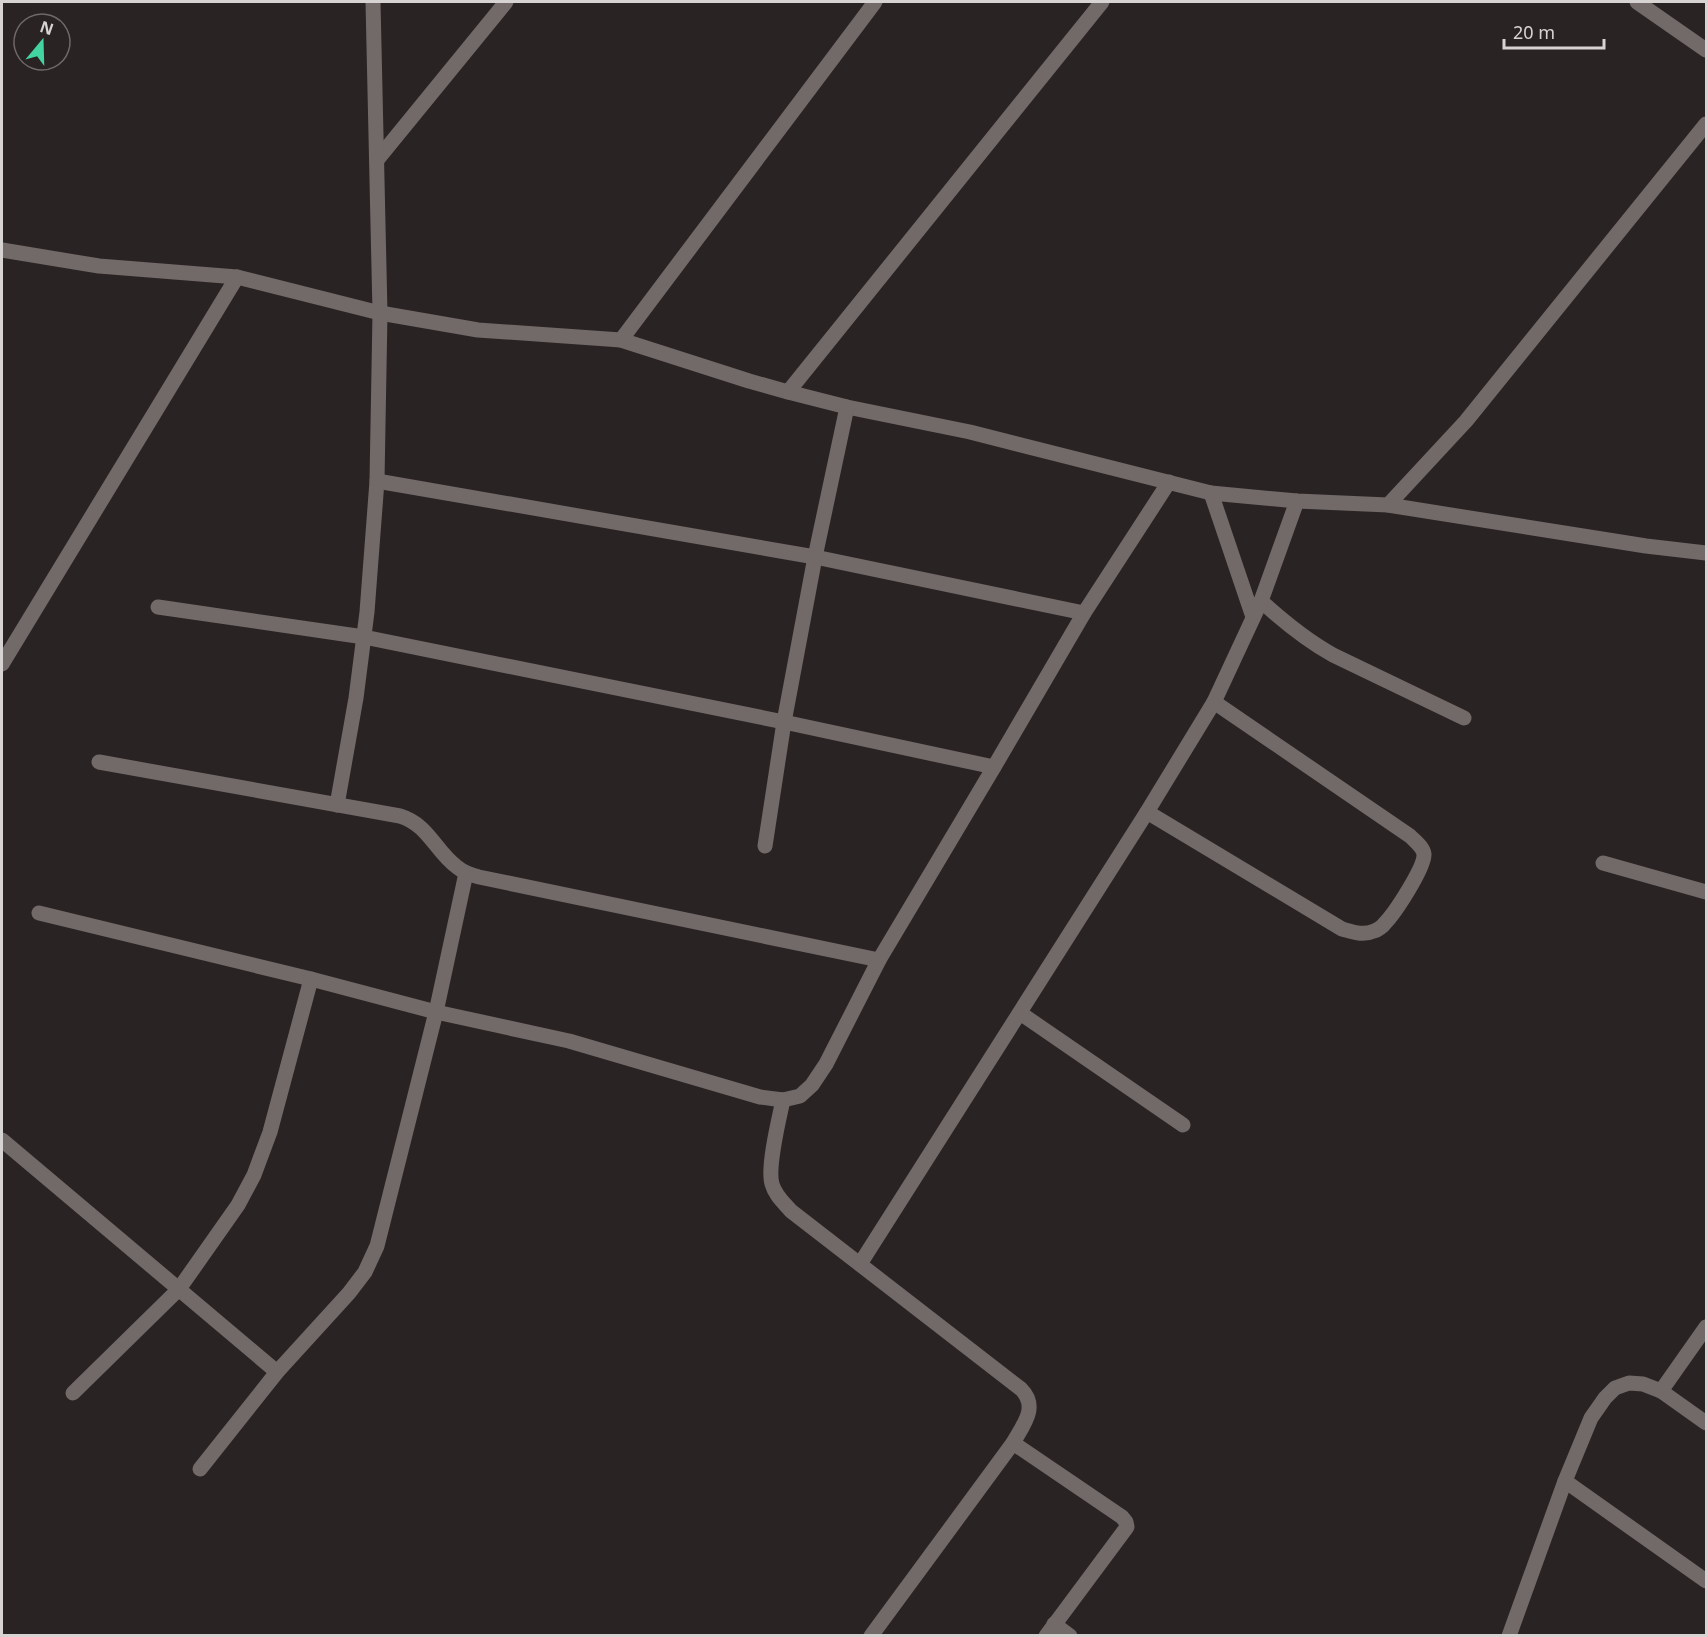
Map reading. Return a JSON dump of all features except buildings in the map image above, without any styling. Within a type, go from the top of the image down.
[{"type":"street","points":[[337,805],[364,637],[377,481],[380,313],[373,2]]},
{"type":"street","points":[[377,160],[506,2]]},
{"type":"street","points":[[621,340],[875,2]]},
{"type":"street","points":[[788,392],[1102,2]]},
{"type":"street","points":[[1637,2],[1707,50]]},
{"type":"street","points":[[1388,505],[1466,421],[1707,124]]},
{"type":"street","points":[[2,250],[99,266],[237,278],[380,313],[478,330],[621,340],[788,392],[970,432],[1211,493],[1297,501],[1388,505],[1646,546],[1707,553]]},
{"type":"street","points":[[2,663],[237,278]]},
{"type":"street","points":[[765,846],[784,722],[815,557],[847,406]]},
{"type":"street","points":[[377,481],[815,557],[1084,613]]},
{"type":"street","points":[[39,913],[311,979],[435,1012],[569,1041],[760,1097],[783,1100],[800,1096],[812,1085],[826,1064],[879,960],[1084,613],[1168,482]]},
{"type":"street","points":[[1211,493],[1253,617]]},
{"type":"street","points":[[860,1264],[1147,812],[1214,702],[1261,601],[1297,501]]},
{"type":"street","points":[[1261,601],[1292,629],[1318,647],[1464,718]]},
{"type":"street","points":[[158,608],[364,637],[994,767]]},
{"type":"street","points":[[1147,812],[1342,928],[1355,933],[1375,931],[1385,924],[1417,876],[1423,863],[1424,853],[1421,846],[1410,836],[1214,702]]},
{"type":"street","points":[[99,762],[410,819],[423,829],[449,861],[466,873],[492,881],[879,960]]},
{"type":"street","points":[[1603,863],[1707,892]]},
{"type":"street","points":[[200,1469],[277,1372],[349,1293],[365,1272],[377,1246],[435,1012],[466,873]]},
{"type":"street","points":[[73,1393],[179,1289],[238,1205],[254,1175],[270,1132],[311,979]]},
{"type":"street","points":[[1020,1013],[1183,1125]]},
{"type":"street","points":[[783,1100],[770,1170],[771,1183],[778,1197],[791,1210],[1027,1395],[1029,1401],[1028,1414],[1013,1443],[871,1635]]},
{"type":"street","points":[[2,1140],[277,1372]]},
{"type":"street","points":[[1661,1391],[1707,1327]]},
{"type":"street","points":[[1509,1635],[1565,1480],[1592,1418],[1605,1398],[1615,1388],[1629,1383],[1643,1384],[1661,1391],[1707,1423]]},
{"type":"street","points":[[1013,1443],[1122,1517],[1126,1522],[1127,1527],[1121,1537],[1050,1630],[1070,1635]]},
{"type":"street","points":[[1565,1480],[1707,1581]]}]
